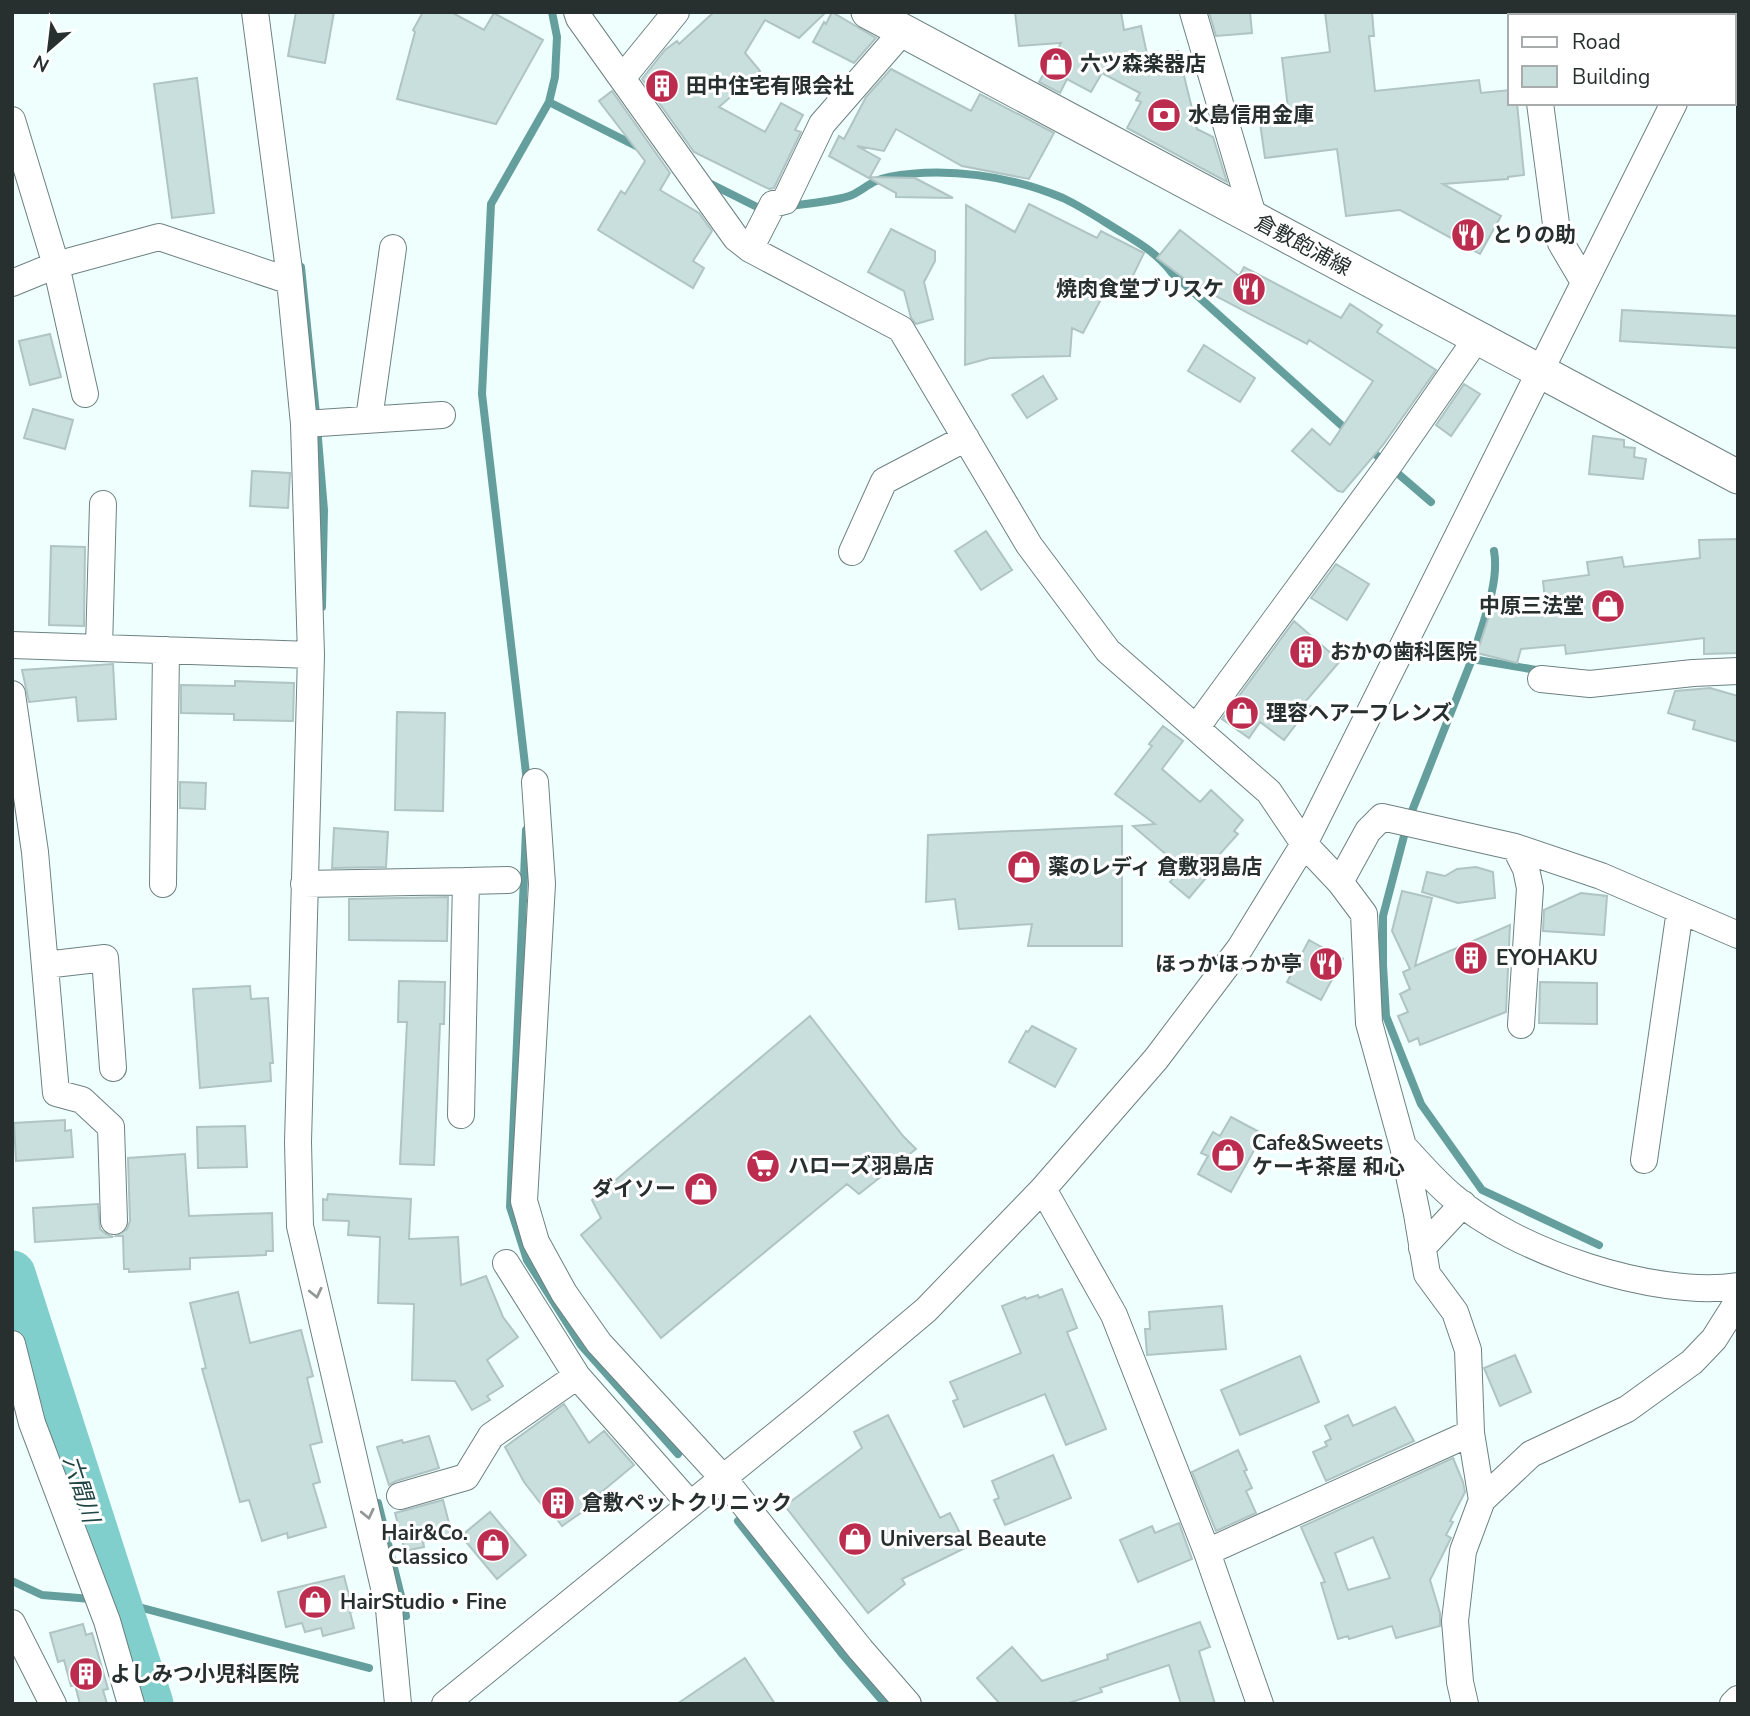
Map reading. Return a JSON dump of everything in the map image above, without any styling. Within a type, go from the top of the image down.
[{"type":"main road","name":"倉敷飽浦線","points":[[868,12],[1738,477]]},
{"type":"street","points":[[255,12],[290,281],[314,423],[310,655],[312,883],[298,1142],[300,1226],[390,1609],[398,1704]]},
{"type":"street","points":[[577,12],[736,238],[750,249],[901,329],[1029,545],[1108,651],[1269,792],[1304,844],[1340,882],[1364,914],[1369,1023],[1403,1146],[1427,1274],[1455,1312],[1468,1350],[1471,1433],[1482,1500]]},
{"type":"street","points":[[623,78],[676,12]]},
{"type":"street","points":[[1193,12],[1254,219]]},
{"type":"street","points":[[750,249],[773,204],[785,201],[821,124],[903,31]]},
{"type":"street","points":[[1540,105],[1556,224],[1562,243],[1584,282]]},
{"type":"street","points":[[445,1704],[723,1479],[926,1310],[1043,1189],[1165,1048],[1240,948],[1304,844],[1673,105]]},
{"type":"street","points":[[12,120],[56,265],[85,394]]},
{"type":"street","points":[[12,283],[56,265],[159,237],[290,281]]},
{"type":"street","points":[[369,419],[393,248]]},
{"type":"street","points":[[1196,728],[1388,466],[1477,338]]},
{"type":"street","points":[[314,423],[442,415]]},
{"type":"street","points":[[852,552],[884,481],[966,438]]},
{"type":"street","points":[[99,648],[103,504]]},
{"type":"street","points":[[12,645],[310,655]]},
{"type":"street","points":[[163,884],[166,650]]},
{"type":"street","points":[[1541,680],[1590,684],[1738,671]]},
{"type":"street","points":[[12,694],[35,852],[56,1093],[82,1100],[111,1126],[114,1221]]},
{"type":"street","points":[[535,782],[542,884],[524,1201],[536,1242],[564,1293],[599,1343],[723,1479],[908,1704]]},
{"type":"street","points":[[1340,882],[1368,831],[1382,817],[1515,847],[1601,876],[1738,935]]},
{"type":"street","points":[[1515,847],[1526,869],[1530,888],[1521,1025]]},
{"type":"street","points":[[312,883],[508,880]]},
{"type":"street","points":[[461,1115],[466,881]]},
{"type":"street","points":[[1644,1160],[1680,910]]},
{"type":"street","points":[[45,965],[105,958],[113,1068]]},
{"type":"street","points":[[1403,1146],[1463,1204],[1514,1235],[1590,1268],[1669,1287],[1738,1286]]},
{"type":"street","points":[[1043,1189],[1114,1315],[1207,1552],[1260,1704]]},
{"type":"street","points":[[1422,1248],[1463,1204]]},
{"type":"street","points":[[506,1263],[577,1376],[690,1504]]},
{"type":"street","points":[[1465,1704],[1460,1682],[1455,1621],[1463,1551],[1482,1500],[1531,1454],[1627,1409],[1692,1362],[1714,1339],[1738,1301]]},
{"type":"street","points":[[12,1344],[32,1423],[107,1621],[131,1704]]},
{"type":"street","points":[[400,1496],[466,1477],[491,1436],[577,1376]]},
{"type":"street","points":[[1207,1552],[1471,1433]]},
{"type":"street","points":[[12,1623],[53,1704]]},
{"type":"street","points":[[1733,1704],[1738,1699]]},
{"type":"building","points":[[296,12],[334,12],[325,63],[288,56]]},
{"type":"building","points":[[423,12],[451,12],[484,30],[494,13],[543,40],[496,124],[397,99],[415,32],[413,30]]},
{"type":"building","points":[[714,12],[826,12],[799,38],[765,20],[745,53],[760,71],[719,107],[765,132],[781,103],[803,115],[795,130],[801,132],[774,188],[769,189],[694,152],[642,79],[665,50],[677,41],[679,44]]},
{"type":"building","points":[[832,12],[876,38],[854,63],[813,42]]},
{"type":"building","points":[[1015,12],[1121,12],[1124,30],[1141,26],[1148,59],[1178,51],[1197,129],[1213,137],[1227,182],[1127,128],[1141,102],[1136,100],[1140,93],[1102,73],[1091,92],[1067,79],[1060,93],[1039,82],[1061,43],[1019,46]]},
{"type":"building","points":[[1209,12],[1250,12],[1252,33],[1216,36]]},
{"type":"building","points":[[1325,12],[1372,12],[1374,36],[1369,36],[1375,91],[1479,80],[1481,93],[1508,90],[1508,105],[1517,105],[1524,175],[1508,179],[1443,184],[1501,216],[1480,254],[1400,210],[1346,216],[1337,149],[1265,158],[1259,116],[1266,115],[1265,111],[1288,108],[1282,58],[1330,52]]},
{"type":"building","points":[[891,69],[971,111],[980,94],[1054,133],[1029,179],[962,166],[896,129],[884,151],[857,146],[880,159],[870,177],[915,178],[953,198],[896,197],[896,193],[829,156],[839,136],[844,139],[866,97]]},
{"type":"building","points":[[197,78],[214,213],[172,218],[154,84]]},
{"type":"building","points":[[612,91],[670,173],[660,190],[699,213],[712,231],[693,261],[704,268],[693,288],[598,230],[621,191],[625,194],[645,161],[599,101]]},
{"type":"building","points":[[1029,204],[1097,238],[1101,231],[1144,253],[1123,296],[1107,288],[1083,333],[1072,328],[1070,356],[990,358],[965,365],[966,205],[1015,232]]},
{"type":"building","points":[[891,229],[935,251],[935,261],[924,282],[933,319],[916,324],[911,318],[904,291],[868,272]]},
{"type":"building","points":[[1180,230],[1239,276],[1244,267],[1341,318],[1350,304],[1382,325],[1377,332],[1436,370],[1383,445],[1343,492],[1338,491],[1292,451],[1312,429],[1330,445],[1373,381],[1309,340],[1307,344],[1199,287],[1198,289],[1157,258]]},
{"type":"building","points":[[1622,310],[1738,316],[1738,348],[1620,341]]},
{"type":"building","points":[[50,334],[61,377],[30,385],[19,341]]},
{"type":"building","points":[[1204,345],[1255,378],[1240,402],[1188,371]]},
{"type":"building","points":[[1043,376],[1057,399],[1027,418],[1012,395]]},
{"type":"building","points":[[1464,384],[1480,394],[1451,436],[1436,425]]},
{"type":"building","points":[[33,409],[73,420],[65,449],[24,438]]},
{"type":"building","points":[[1593,436],[1624,440],[1624,447],[1635,448],[1634,457],[1646,459],[1643,479],[1589,474]]},
{"type":"building","points":[[252,471],[290,473],[288,508],[250,506]]},
{"type":"building","points":[[986,531],[1012,570],[981,590],[955,551]]},
{"type":"building","points":[[1738,539],[1738,653],[1704,654],[1704,638],[1566,654],[1565,645],[1521,649],[1517,663],[1477,653],[1495,597],[1546,610],[1543,581],[1589,575],[1587,562],[1622,557],[1624,567],[1700,558],[1699,540]]},
{"type":"building","points":[[51,546],[85,547],[84,626],[49,625]]},
{"type":"building","points":[[1336,564],[1369,584],[1347,620],[1311,598]]},
{"type":"building","points":[[1294,621],[1340,661],[1305,702],[1310,706],[1284,740],[1260,722],[1249,738],[1222,719]]},
{"type":"building","points":[[113,664],[116,719],[78,721],[76,697],[29,702],[22,670]]},
{"type":"building","points":[[235,681],[294,683],[293,721],[234,720],[234,714],[181,713],[181,685],[235,686]]},
{"type":"building","points":[[1710,688],[1738,696],[1738,742],[1693,729],[1695,721],[1668,713],[1675,691]]},
{"type":"building","points":[[397,712],[445,713],[443,811],[395,810]]},
{"type":"building","points":[[1163,726],[1183,741],[1162,769],[1200,802],[1211,790],[1243,820],[1234,831],[1238,834],[1218,856],[1222,859],[1189,898],[1170,882],[1182,868],[1133,826],[1155,824],[1115,794],[1152,746],[1149,744]]},
{"type":"building","points":[[180,782],[206,783],[205,809],[180,808]]},
{"type":"building","name":"薬のレディ 倉敷羽島店","points":[[1122,826],[1122,946],[1028,946],[1032,924],[959,929],[955,899],[926,902],[928,835]]},
{"type":"building","points":[[334,828],[388,832],[386,867],[332,868]]},
{"type":"building","points":[[1476,867],[1493,872],[1495,898],[1458,903],[1422,892],[1427,872],[1445,876],[1457,869]]},
{"type":"building","name":"EYOHAKU","points":[[1402,891],[1432,898],[1415,966],[1510,925],[1506,1012],[1420,1045],[1418,1038],[1409,1042],[1398,1016],[1408,1012],[1400,994],[1410,989],[1403,972],[1410,969],[1392,931]]},
{"type":"building","points":[[1581,893],[1607,896],[1604,935],[1543,931],[1544,910]]},
{"type":"building","points":[[448,897],[447,941],[349,940],[349,899]]},
{"type":"building","points":[[1309,940],[1343,959],[1321,1000],[1287,982]]},
{"type":"building","points":[[399,981],[445,982],[444,1024],[440,1024],[434,1165],[400,1164],[407,1022],[398,1022]]},
{"type":"building","points":[[1540,982],[1597,983],[1597,1024],[1539,1023]]},
{"type":"building","points":[[250,986],[251,999],[268,998],[273,1063],[270,1063],[271,1081],[200,1088],[193,989]]},
{"type":"building","name":"ハローズ羽島店","points":[[810,1016],[916,1149],[859,1194],[847,1184],[661,1338],[581,1235],[601,1218],[592,1200]]},
{"type":"building","points":[[1032,1026],[1076,1049],[1055,1087],[1009,1062],[1026,1031]]},
{"type":"building","name":"Cafe&Sweets ケーキ茶屋 和心","points":[[1231,1117],[1263,1134],[1231,1192],[1198,1174],[1208,1156],[1201,1153],[1213,1132],[1220,1136]]},
{"type":"building","points":[[65,1120],[65,1131],[71,1130],[73,1157],[16,1161],[14,1123]]},
{"type":"building","points":[[245,1126],[247,1167],[198,1168],[197,1127]]},
{"type":"building","points":[[185,1154],[189,1216],[272,1213],[273,1251],[266,1251],[266,1255],[190,1258],[190,1269],[129,1272],[129,1269],[124,1269],[123,1236],[116,1236],[127,1229],[130,1221],[128,1158]]},
{"type":"building","points":[[328,1194],[411,1199],[409,1239],[458,1237],[461,1285],[486,1276],[503,1317],[518,1337],[487,1360],[503,1386],[487,1396],[490,1400],[472,1410],[455,1381],[412,1380],[414,1304],[378,1303],[380,1237],[348,1235],[349,1221],[323,1220],[323,1199],[327,1200]]},
{"type":"building","points":[[98,1204],[100,1229],[113,1237],[35,1242],[33,1208]]},
{"type":"building","points":[[1062,1289],[1077,1328],[1067,1332],[1106,1429],[1066,1445],[1045,1394],[964,1427],[953,1401],[958,1399],[950,1382],[1021,1353],[1002,1306],[1025,1297],[1026,1299],[1038,1295],[1039,1298]]},
{"type":"building","points":[[238,1292],[250,1343],[301,1330],[313,1376],[307,1378],[322,1442],[310,1445],[320,1482],[313,1484],[326,1527],[288,1538],[287,1533],[262,1541],[249,1500],[240,1502],[202,1369],[206,1368],[190,1303]]},
{"type":"building","points":[[1222,1306],[1226,1349],[1147,1355],[1145,1329],[1150,1329],[1149,1312]]},
{"type":"building","points":[[1515,1355],[1531,1392],[1500,1406],[1484,1368]]},
{"type":"building","points":[[1300,1356],[1319,1402],[1240,1435],[1221,1390]]},
{"type":"building","points":[[564,1404],[589,1443],[604,1431],[634,1465],[580,1510],[582,1512],[562,1526],[524,1482],[505,1447]]},
{"type":"building","points":[[1395,1407],[1414,1441],[1326,1481],[1313,1452],[1327,1446],[1325,1442],[1331,1439],[1325,1426],[1348,1415],[1353,1426]]},
{"type":"building","points":[[888,1415],[940,1518],[950,1513],[967,1547],[902,1579],[905,1584],[868,1613],[785,1506],[862,1448],[854,1432]]},
{"type":"building","points":[[429,1436],[439,1468],[389,1485],[377,1447]]},
{"type":"building","points":[[1238,1450],[1252,1488],[1246,1491],[1256,1513],[1216,1531],[1192,1472]]},
{"type":"building","points":[[1053,1455],[1071,1498],[1005,1525],[994,1500],[999,1498],[992,1481]]},
{"type":"building","points":[[1453,1458],[1465,1492],[1450,1521],[1453,1522],[1446,1535],[1451,1538],[1430,1580],[1440,1613],[1440,1626],[1396,1638],[1392,1626],[1349,1639],[1348,1636],[1338,1639],[1321,1583],[1325,1582],[1301,1527]],"holes":[[[1373,1537],[1390,1578],[1348,1590],[1335,1553]]]},
{"type":"building","points":[[443,1500],[452,1535],[423,1542],[424,1547],[405,1551],[395,1513]]},
{"type":"building","name":"Hair&Co. Classico","points":[[490,1512],[526,1555],[497,1579],[461,1536]]},
{"type":"building","points":[[1179,1523],[1192,1559],[1138,1582],[1120,1540],[1152,1526],[1155,1533]]},
{"type":"building","name":"HairStudio・Fine","points":[[344,1576],[353,1611],[350,1612],[354,1628],[323,1636],[321,1628],[305,1632],[302,1623],[286,1627],[278,1592]]},
{"type":"building","points":[[1200,1622],[1210,1647],[1199,1651],[1215,1704],[1181,1704],[1169,1665],[1100,1688],[1102,1692],[1066,1704],[1000,1704],[977,1678],[1012,1647],[1042,1681],[1108,1659],[1107,1655]]},
{"type":"building","name":"よしみつ小児科医院","points":[[83,1624],[86,1635],[92,1633],[108,1689],[103,1690],[107,1704],[80,1704],[75,1685],[71,1686],[64,1660],[58,1662],[50,1633]]},
{"type":"building","points":[[745,1658],[775,1704],[677,1704]]},
{"type":"waterway","points":[[527,782],[482,394],[491,204],[549,102],[555,77],[557,37],[552,12]]},
{"type":"waterway","points":[[549,102],[640,148]]},
{"type":"waterway","points":[[788,206],[846,197],[883,178],[932,173],[1000,179],[1063,198],[1098,217],[1154,254],[1349,432]]},
{"type":"waterway","points":[[711,184],[765,209]]},
{"type":"waterway","points":[[301,267],[316,414]]},
{"type":"waterway","points":[[317,427],[324,510],[322,607]]},
{"type":"waterway","points":[[1367,447],[1431,502]]},
{"type":"waterway","points":[[1472,659],[1492,591],[1494,551]]},
{"type":"waterway","points":[[1412,811],[1472,659],[1542,671]]},
{"type":"waterway","points":[[526,830],[510,1207],[527,1260],[581,1345],[678,1454]]},
{"type":"waterway","points":[[1404,836],[1383,916],[1386,1016],[1421,1104],[1482,1190],[1599,1245]]},
{"type":"waterway","name":"六間川","points":[[12,1274],[150,1704]]},
{"type":"waterway","points":[[378,1503],[406,1616]]},
{"type":"waterway","points":[[738,1521],[885,1704]]},
{"type":"waterway","points":[[12,1581],[42,1595],[116,1601],[369,1668]]},
{"type":"place","name":"六ツ森楽器店","points":[[1056,64]]},
{"type":"place","name":"田中住宅有限会社","points":[[662,86]]},
{"type":"place","name":"水島信用金庫","points":[[1164,115]]},
{"type":"place","name":"とりの助","points":[[1468,235]]},
{"type":"place","name":"焼肉食堂ブリスケ","points":[[1249,289]]},
{"type":"place","name":"中原三法堂","points":[[1608,606]]},
{"type":"place","name":"おかの歯科医院","points":[[1306,652]]},
{"type":"place","name":"理容ヘアーフレンズ","points":[[1242,713]]},
{"type":"place","name":"薬のレディ 倉敷羽島店","points":[[1024,867]]},
{"type":"place","name":"EYOHAKU","points":[[1471,958]]},
{"type":"place","name":"ほっかほっか亭","points":[[1326,964]]},
{"type":"place","name":"Cafe&Sweets ケーキ茶屋 和心","points":[[1228,1155]]},
{"type":"place","name":"ハローズ羽島店","points":[[763,1166]]},
{"type":"place","name":"ダイソー","points":[[701,1189]]},
{"type":"place","name":"倉敷ペットクリニック","points":[[558,1503]]},
{"type":"place","name":"Universal Beaute","points":[[855,1539]]},
{"type":"place","name":"Hair&Co. Classico","points":[[493,1545]]},
{"type":"place","name":"HairStudio・Fine","points":[[315,1602]]},
{"type":"place","name":"よしみつ小児科医院","points":[[86,1674]]}]
